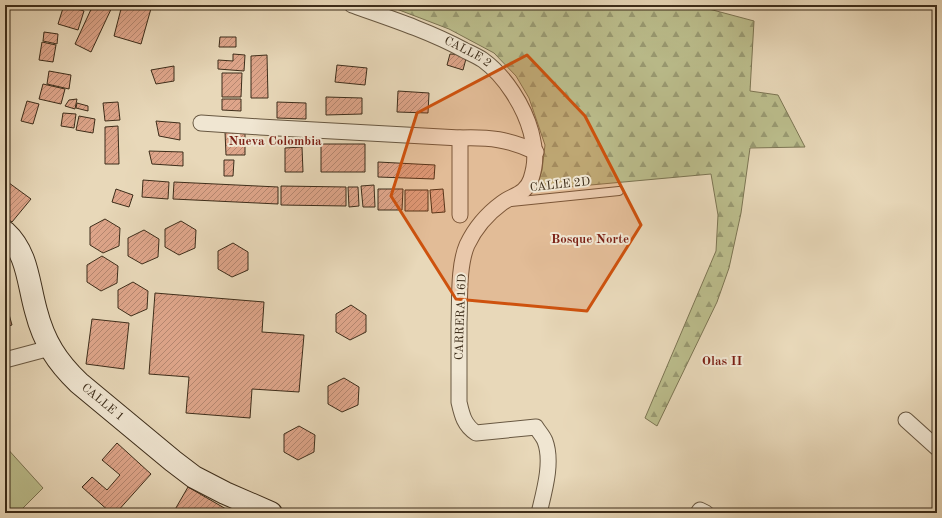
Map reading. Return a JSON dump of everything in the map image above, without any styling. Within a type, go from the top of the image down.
[{"type":"street","name":"CALLE 2","points":[[352,5],[447,40],[483,60],[502,78],[520,103],[528,122],[536,152]]},
{"type":"street","points":[[201,123],[460,138],[486,137],[522,145],[536,152]]},
{"type":"street","points":[[460,138],[460,216]]},
{"type":"street","name":"CARRERA 16D","points":[[536,152],[531,180],[526,189],[503,203],[488,215],[477,228],[467,246],[460,291],[459,402],[462,417],[468,428],[476,433],[536,427],[544,441],[548,455],[546,486],[539,513]]},
{"type":"street","name":"CALLE 1","points":[[5,232],[14,243],[24,261],[35,311],[42,331],[58,362],[79,383],[183,469],[209,485],[271,513]]},
{"type":"street","points":[[5,360],[50,348]]},
{"type":"street","points":[[906,420],[937,448]]},
{"type":"street","points":[[698,513],[700,510],[706,513]]},
{"type":"lane","name":"CALLE 2D","points":[[503,203],[619,191]]},
{"type":"highlighted area","points":[[527,55],[585,116],[641,225],[587,311],[456,299],[391,196],[417,113]]},
{"type":"green space","points":[[386,5],[694,5],[754,21],[750,91],[778,95],[805,147],[750,148],[741,213],[729,268],[717,302],[657,426],[645,418],[716,251],[718,215],[711,174],[536,190],[542,170],[545,145],[529,98],[516,76],[494,53],[449,29]]},
{"type":"green space","points":[[5,446],[43,488],[18,513],[5,513]]},
{"type":"building","points":[[64,5],[84,11],[78,30],[58,24]]},
{"type":"building","points":[[73,5],[87,5],[86,8]]},
{"type":"building","points":[[93,5],[113,5],[91,52],[75,44]]},
{"type":"building","points":[[122,5],[152,5],[141,44],[114,36]]},
{"type":"building","points":[[44,32],[58,34],[57,44],[43,41]]},
{"type":"building","points":[[220,37],[236,37],[236,47],[219,47]]},
{"type":"building","points":[[42,42],[56,45],[53,62],[39,60]]},
{"type":"building","points":[[233,54],[245,55],[244,71],[218,69],[218,60],[233,61]]},
{"type":"building","points":[[450,54],[467,55],[463,70],[447,65]]},
{"type":"building","points":[[267,55],[268,98],[251,98],[251,56]]},
{"type":"building","points":[[337,65],[367,68],[365,85],[335,82]]},
{"type":"building","points":[[174,66],[174,81],[156,84],[151,70]]},
{"type":"building","points":[[49,71],[71,75],[69,89],[47,84]]},
{"type":"building","points":[[222,73],[242,73],[241,97],[222,97]]},
{"type":"building","points":[[43,84],[65,89],[61,104],[39,99]]},
{"type":"building","points":[[398,91],[429,93],[428,113],[397,112]]},
{"type":"building","points":[[326,97],[362,98],[362,114],[326,115]]},
{"type":"building","points":[[77,99],[75,109],[65,106],[69,100]]},
{"type":"building","points":[[222,99],[241,99],[241,111],[222,110]]},
{"type":"building","points":[[27,101],[39,104],[33,124],[21,121]]},
{"type":"building","points":[[118,102],[120,120],[105,121],[103,103]]},
{"type":"building","points":[[277,102],[306,103],[306,119],[277,118]]},
{"type":"building","points":[[77,103],[88,106],[88,111],[76,108]]},
{"type":"building","points":[[63,113],[76,114],[74,128],[61,126]]},
{"type":"building","points":[[79,116],[95,119],[93,133],[76,130]]},
{"type":"building","points":[[156,121],[180,123],[180,140],[159,136]]},
{"type":"building","points":[[118,126],[119,164],[105,164],[105,127]]},
{"type":"building","points":[[225,132],[245,132],[245,155],[226,155]]},
{"type":"building","points":[[321,144],[365,144],[365,172],[321,172]]},
{"type":"building","points":[[302,147],[303,172],[285,172],[285,148]]},
{"type":"building","points":[[149,151],[183,152],[183,166],[152,164]]},
{"type":"building","points":[[224,160],[234,160],[233,176],[224,176]]},
{"type":"building","points":[[378,162],[435,165],[434,179],[378,177]]},
{"type":"building","points":[[5,180],[31,199],[12,222],[5,217]]},
{"type":"building","points":[[143,180],[169,182],[168,199],[142,197]]},
{"type":"building","points":[[174,182],[278,187],[278,204],[173,199]]},
{"type":"building","points":[[374,185],[375,207],[363,207],[361,186]]},
{"type":"building","points":[[281,186],[346,187],[346,206],[281,205]]},
{"type":"building","points":[[348,187],[358,187],[359,206],[349,207]]},
{"type":"building","points":[[116,189],[133,195],[129,207],[112,202]]},
{"type":"building","points":[[378,189],[403,189],[402,210],[378,210]]},
{"type":"building","points":[[443,189],[445,212],[432,213],[430,190]]},
{"type":"building","points":[[405,190],[428,190],[428,211],[405,211]]},
{"type":"building","points":[[105,219],[120,228],[119,246],[103,253],[90,245],[90,227]]},
{"type":"building","points":[[181,221],[196,230],[195,248],[179,255],[165,247],[165,229]]},
{"type":"building","points":[[144,230],[159,239],[158,257],[142,264],[128,256],[128,238]]},
{"type":"building","points":[[233,243],[248,252],[248,270],[232,277],[218,269],[218,251]]},
{"type":"building","points":[[102,256],[118,266],[117,283],[101,291],[87,282],[87,265]]},
{"type":"building","points":[[133,282],[148,291],[147,309],[131,316],[118,308],[118,290]]},
{"type":"building","points":[[155,293],[264,302],[262,332],[304,335],[299,392],[252,389],[250,418],[186,413],[189,377],[149,374]]},
{"type":"building","points":[[5,300],[12,325],[5,327]]},
{"type":"building","points":[[351,305],[366,315],[366,332],[350,340],[336,332],[336,314]]},
{"type":"building","points":[[92,319],[129,323],[124,369],[86,364]]},
{"type":"building","points":[[344,378],[359,387],[358,405],[342,412],[328,404],[328,386]]},
{"type":"building","points":[[299,426],[315,435],[314,452],[298,460],[284,452],[284,434]]},
{"type":"building","points":[[117,443],[151,474],[116,513],[111,513],[82,487],[92,477],[107,490],[120,475],[102,460]]},
{"type":"building","points":[[188,487],[226,509],[223,513],[173,513]]},
{"type":"district","name":"Nueva Colombia","points":[[275,141]]},
{"type":"district","name":"Bosque Norte","points":[[590,239]]},
{"type":"district","name":"Olas II","points":[[722,361]]}]
